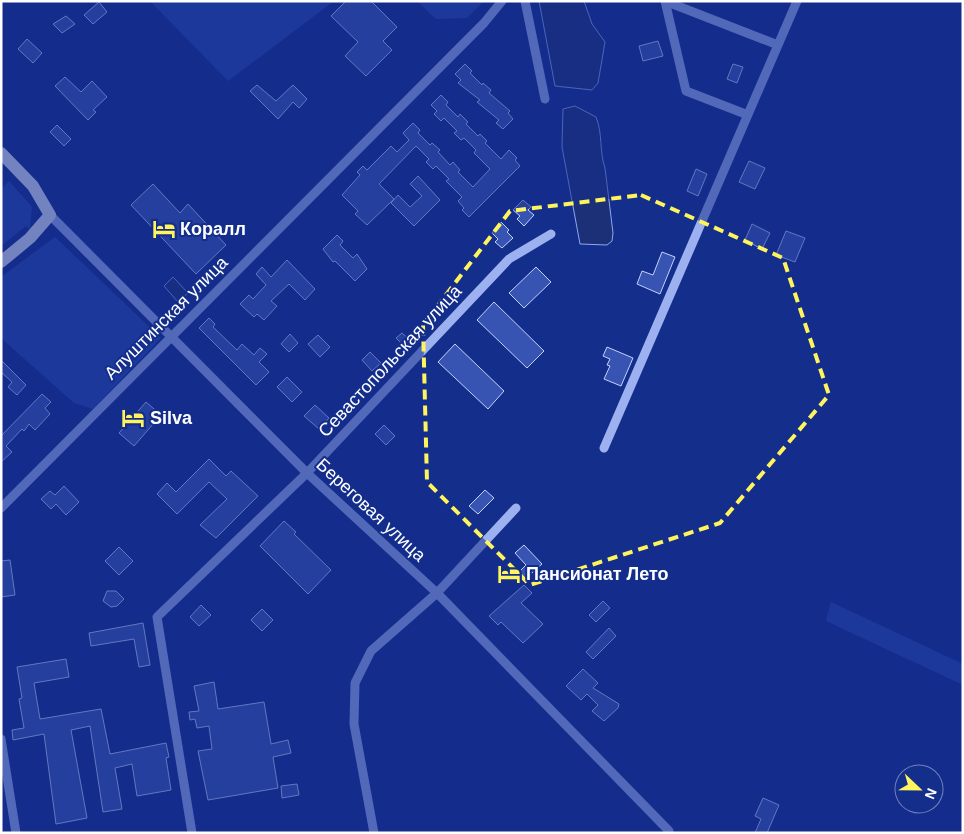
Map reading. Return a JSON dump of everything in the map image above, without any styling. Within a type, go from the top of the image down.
[{"type":"main road","points":[[1,153],[33,186],[50,214],[30,238],[1,262]]},
{"type":"street","name":"Алуштинская улица","points":[[1,508],[484,23],[502,1]]},
{"type":"street","points":[[525,1],[545,99]]},
{"type":"street","points":[[665,1],[778,45]]},
{"type":"street","points":[[665,1],[686,91],[748,115]]},
{"type":"street","points":[[604,448],[797,1]]},
{"type":"street","name":"Береговая улица","points":[[50,214],[307,473],[436,593],[669,830]]},
{"type":"street","name":"Севастопольская улица","points":[[192,833],[157,618],[307,473],[509,260],[551,234]]},
{"type":"street","points":[[374,833],[354,724],[355,683],[371,651],[436,593],[516,508]]},
{"type":"street","points":[[1,739],[16,833]]},
{"type":"highlighted area","points":[[641,195],[783,258],[829,395],[720,523],[530,585],[427,482],[423,325],[510,211]]},
{"type":"shaded area","points":[[150,1],[334,1],[228,81]]},
{"type":"shaded area","points":[[417,1],[484,1],[467,18],[436,19]]},
{"type":"shaded area","points":[[539,1],[584,1],[592,24],[605,42],[598,83],[592,90],[555,86]]},
{"type":"shaded area","points":[[575,106],[596,117],[598,123],[613,233],[612,241],[607,245],[580,244],[562,147],[563,109]]},
{"type":"shaded area","points":[[9,181],[32,207],[30,229],[26,226],[1,246],[1,189]]},
{"type":"shaded area","points":[[55,237],[161,338],[93,409],[74,403],[1,338],[1,277]]},
{"type":"shaded area","points":[[173,277],[188,293],[178,302],[164,286]]},
{"type":"shaded area","points":[[831,602],[963,664],[963,685],[826,621]]},
{"type":"building","points":[[346,1],[371,1],[397,27],[383,41],[392,50],[366,76],[345,56],[358,42],[331,16]]},
{"type":"building","points":[[99,2],[107,12],[93,24],[84,15]]},
{"type":"building","points":[[66,16],[75,24],[62,33],[53,24]]},
{"type":"building","points":[[27,39],[42,53],[33,63],[18,49]]},
{"type":"building","points":[[658,41],[663,56],[643,61],[639,46]]},
{"type":"building","points":[[465,64],[472,71],[470,73],[482,85],[483,83],[491,90],[489,93],[510,111],[508,113],[513,119],[503,129],[496,123],[499,120],[477,102],[480,100],[458,83],[461,80],[455,74]]},
{"type":"building","points":[[733,64],[743,67],[737,83],[727,79]]},
{"type":"building","points":[[65,77],[81,92],[92,81],[107,97],[93,110],[96,112],[88,120],[55,86]]},
{"type":"building","points":[[257,85],[276,101],[293,85],[307,99],[299,108],[293,102],[278,119],[250,91]]},
{"type":"building","points":[[441,95],[448,102],[446,105],[458,117],[460,114],[468,122],[466,124],[478,136],[480,134],[487,141],[485,143],[501,159],[509,150],[517,158],[515,160],[520,166],[469,217],[462,210],[464,208],[458,201],[462,197],[446,181],[449,179],[436,166],[433,169],[426,162],[429,159],[416,146],[379,184],[394,199],[367,225],[355,214],[358,211],[342,195],[360,175],[357,172],[363,166],[367,170],[391,146],[397,152],[409,140],[403,133],[413,123],[420,130],[418,133],[430,145],[432,143],[440,150],[438,152],[450,165],[453,162],[460,170],[458,172],[473,187],[490,169],[474,153],[476,150],[464,138],[461,140],[454,133],[457,131],[444,118],[441,121],[434,114],[437,111],[431,105]]},
{"type":"building","points":[[57,125],[71,139],[64,146],[50,132]]},
{"type":"building","points":[[749,161],[765,168],[755,189],[739,182]]},
{"type":"building","points":[[696,169],[707,174],[698,196],[687,191]]},
{"type":"building","points":[[418,176],[440,200],[414,226],[391,203],[398,195],[410,207],[422,196],[410,184]]},
{"type":"building","points":[[153,184],[180,213],[188,204],[226,245],[196,274],[131,205]]},
{"type":"building","points":[[523,200],[531,207],[528,210],[534,215],[524,226],[517,219],[520,216],[513,210]]},
{"type":"building","points":[[501,222],[509,230],[507,232],[513,238],[502,248],[495,242],[498,239],[492,233]]},
{"type":"building","points":[[752,224],[770,233],[762,249],[745,240]]},
{"type":"building","points":[[786,231],[805,238],[795,262],[776,255]]},
{"type":"building","points":[[337,235],[343,241],[340,245],[353,258],[357,254],[367,269],[355,281],[335,261],[333,262],[323,249]]},
{"type":"building","points":[[662,252],[675,257],[660,294],[637,284],[642,271],[653,275]]},
{"type":"building","points":[[287,260],[315,289],[305,300],[289,284],[271,301],[277,306],[264,320],[257,314],[254,317],[240,304],[249,295],[253,299],[266,285],[256,274],[262,267],[271,277]]},
{"type":"building","points":[[536,267],[551,282],[524,308],[509,293]]},
{"type":"building","points":[[494,302],[544,351],[527,368],[477,320]]},
{"type":"building","points":[[209,318],[215,324],[213,327],[237,350],[242,344],[254,355],[260,348],[267,354],[259,362],[269,372],[256,385],[199,328]]},
{"type":"building","points":[[402,333],[415,345],[409,351],[396,338]]},
{"type":"building","points":[[290,334],[298,343],[289,352],[281,344]]},
{"type":"building","points":[[318,335],[330,347],[320,357],[308,344]]},
{"type":"building","points":[[455,344],[504,391],[488,409],[438,362]]},
{"type":"building","points":[[607,347],[633,358],[621,386],[604,379],[610,366],[607,365],[610,359],[603,356]]},
{"type":"building","points":[[370,352],[381,363],[372,371],[362,360]]},
{"type":"building","points":[[1,360],[26,385],[17,395],[8,387],[12,382],[1,372]]},
{"type":"building","points":[[287,377],[302,392],[292,402],[277,387]]},
{"type":"building","points":[[42,394],[51,402],[45,408],[50,414],[35,430],[29,424],[24,431],[22,429],[6,446],[12,452],[1,462],[1,436]]},
{"type":"building","points":[[146,402],[161,415],[134,446],[119,433]]},
{"type":"building","points":[[315,405],[329,418],[319,429],[304,416]]},
{"type":"building","points":[[384,425],[395,436],[386,445],[375,434]]},
{"type":"building","points":[[209,459],[226,476],[231,471],[258,496],[216,538],[200,525],[227,499],[209,482],[177,514],[157,494],[167,483],[176,492]]},
{"type":"building","points":[[64,486],[79,502],[66,515],[56,504],[51,509],[41,499],[50,491],[55,495]]},
{"type":"building","points":[[485,490],[494,498],[478,514],[469,506]]},
{"type":"building","points":[[284,521],[296,532],[294,534],[331,570],[308,594],[260,546]]},
{"type":"building","points":[[524,545],[542,564],[524,580],[517,574],[526,565],[515,553]]},
{"type":"building","points":[[119,547],[133,561],[119,575],[105,561]]},
{"type":"building","points":[[10,560],[15,595],[1,597],[1,561]]},
{"type":"building","points":[[524,585],[532,593],[521,603],[543,624],[523,643],[501,622],[498,625],[489,616]]},
{"type":"building","points":[[107,591],[116,591],[124,599],[117,606],[111,607],[103,601]]},
{"type":"building","points":[[603,601],[610,608],[596,622],[589,615]]},
{"type":"building","points":[[201,605],[211,615],[199,626],[190,617]]},
{"type":"building","points":[[262,609],[273,620],[262,631],[251,620]]},
{"type":"building","points":[[143,623],[150,665],[139,667],[134,639],[91,646],[89,633]]},
{"type":"building","points":[[609,628],[616,636],[593,659],[586,652]]},
{"type":"building","points":[[66,659],[69,677],[34,683],[40,719],[101,709],[110,754],[166,743],[169,757],[166,758],[171,790],[137,796],[132,764],[115,768],[122,809],[103,812],[90,726],[71,730],[87,818],[56,824],[44,734],[13,740],[12,730],[24,728],[19,699],[22,698],[17,667]]},
{"type":"building","points":[[583,669],[598,683],[593,688],[619,704],[618,708],[604,721],[592,711],[598,705],[587,694],[581,700],[566,686]]},
{"type":"building","points":[[214,682],[218,709],[264,702],[271,744],[288,740],[291,753],[273,757],[278,788],[208,800],[198,751],[212,749],[209,726],[197,728],[195,719],[190,720],[189,712],[199,711],[194,686]]},
{"type":"building","points":[[297,784],[299,795],[282,798],[281,786]]},
{"type":"building","points":[[763,798],[779,805],[767,833],[755,833],[761,819],[755,816]]},
{"type":"place","name":"Коралл","points":[[164,229]]},
{"type":"place","name":"Silva","points":[[133,418]]},
{"type":"place","name":"Пансионат Лето","points":[[509,574]]}]
